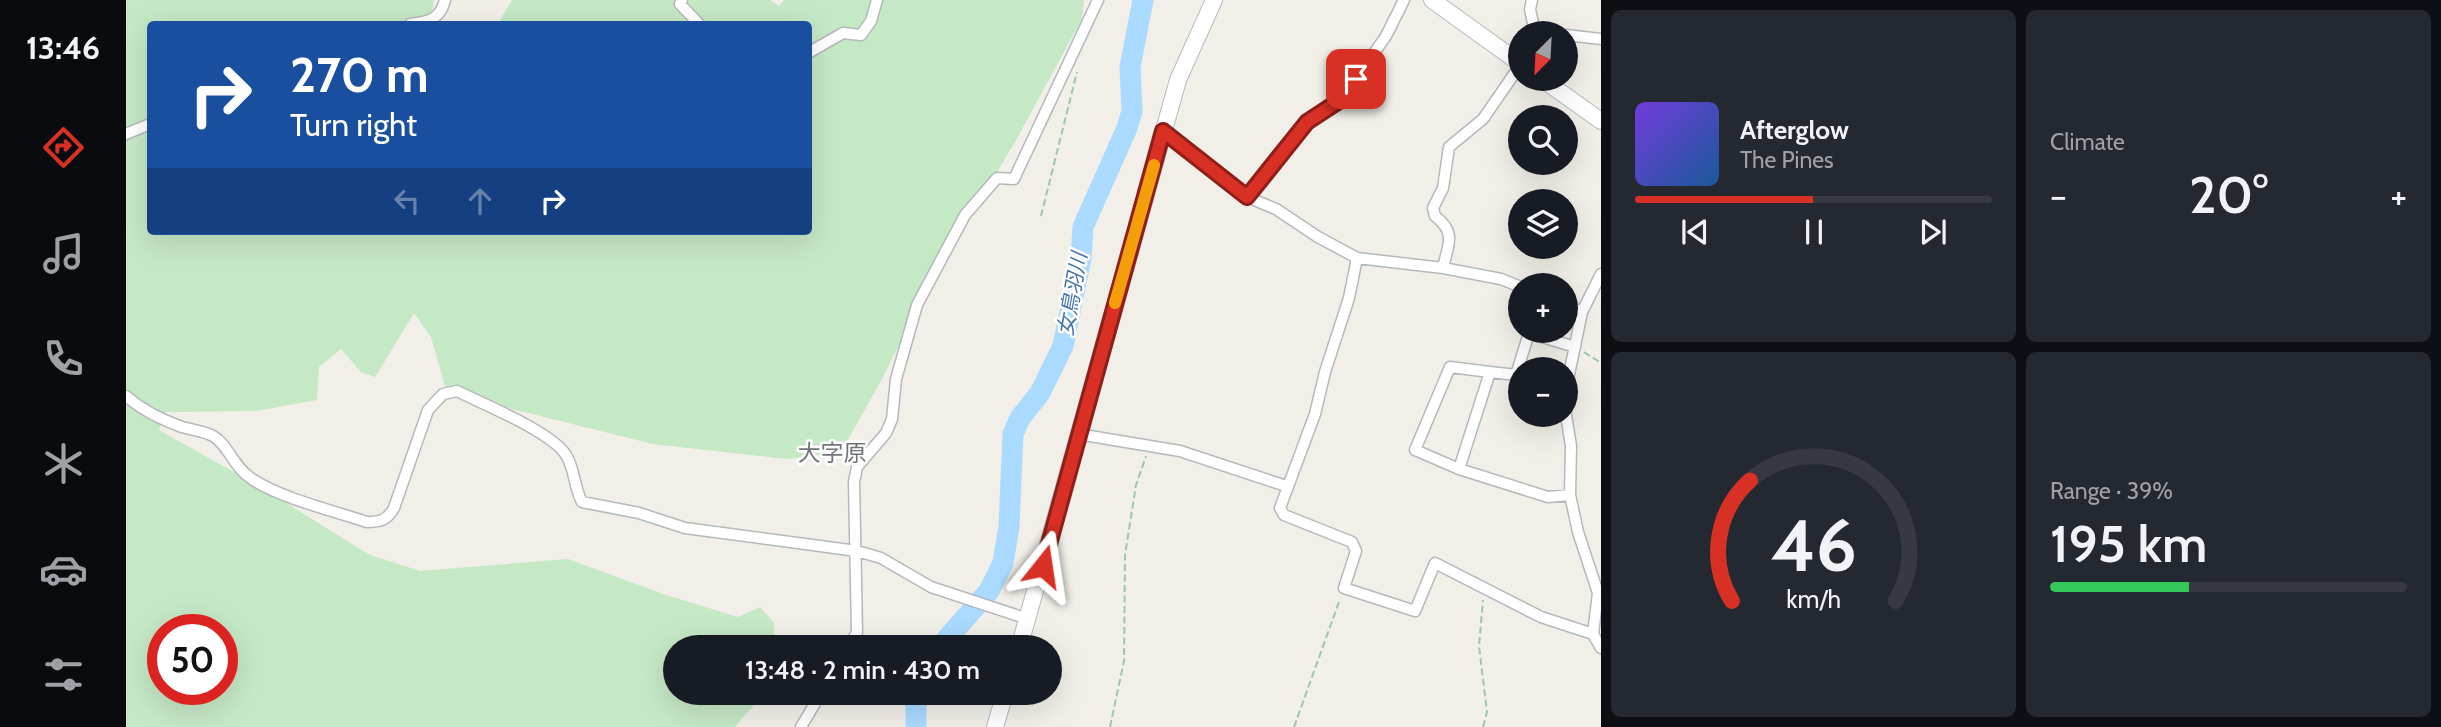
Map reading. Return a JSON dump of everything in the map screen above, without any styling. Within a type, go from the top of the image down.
[{"type":"main road","points":[[1021,635],[1023,617],[1178,80],[1214,0]]},
{"type":"main road","points":[[1432,0],[1508,55]]},
{"type":"main road","points":[[1559,91],[1601,121]]},
{"type":"main road","points":[[995,727],[1001,705]]},
{"type":"street","points":[[430,21],[440,14],[445,0]]},
{"type":"street","points":[[682,0],[680,4],[696,21]]},
{"type":"street","points":[[812,51],[843,33],[861,35],[871,21],[877,0]]},
{"type":"street","points":[[856,635],[857,551],[854,482],[857,467],[886,433],[892,419],[896,379],[917,305],[965,215],[997,178],[1014,179],[1098,0]]},
{"type":"street","points":[[1247,197],[1307,122],[1339,101],[1386,36],[1404,0]]},
{"type":"street","points":[[1532,0],[1530,9],[1532,21]]},
{"type":"street","points":[[1578,36],[1601,39]]},
{"type":"street","points":[[1443,268],[1451,234],[1446,225],[1435,216],[1433,208],[1443,188],[1449,147],[1483,119],[1508,83]]},
{"type":"street","points":[[126,134],[147,125]]},
{"type":"street","points":[[1163,131],[1247,197],[1276,209],[1318,237],[1357,258],[1443,268],[1508,282]]},
{"type":"street","points":[[1357,258],[1349,298],[1325,372],[1315,414],[1286,486],[1280,508],[1284,515],[1352,542],[1356,551],[1344,588],[1415,611],[1435,563],[1541,617],[1593,634]]},
{"type":"street","points":[[1573,357],[1582,312],[1601,274]]},
{"type":"street","points":[[1578,310],[1582,312]]},
{"type":"street","points":[[1570,495],[1548,497],[1459,469],[1415,450],[1450,367],[1516,375],[1529,333],[1575,347]]},
{"type":"street","points":[[1459,469],[1490,372]]},
{"type":"street","points":[[126,396],[138,407],[155,415],[182,427],[213,435],[223,445],[236,467],[269,489],[367,522],[380,522],[389,517],[394,508],[428,410],[443,394],[457,391],[551,439],[569,459],[576,492],[582,502],[639,513],[685,528],[857,551],[881,558],[931,587],[1023,617]]},
{"type":"street","points":[[1568,427],[1571,446],[1570,495],[1578,532],[1598,593],[1593,634],[1601,648]]},
{"type":"street","points":[[1078,434],[1180,451],[1286,486]]},
{"type":"street","points":[[801,727],[814,705]]},
{"type":"path","points":[[1041,216],[1078,74],[1072,54]]},
{"type":"path","points":[[1575,347],[1601,363]]},
{"type":"path","points":[[1110,727],[1124,661],[1125,555],[1136,485],[1149,446]]},
{"type":"path","points":[[1294,727],[1344,588]]},
{"type":"path","points":[[1483,727],[1487,712],[1479,646],[1485,588]]},
{"type":"green space","points":[[126,0],[434,0],[430,21],[147,21],[147,235],[812,235],[812,21],[500,21],[512,0],[770,0],[779,6],[784,0],[1084,0],[1082,19],[1015,142],[930,283],[883,377],[841,452],[787,459],[653,444],[447,393],[431,337],[414,313],[375,377],[361,372],[341,349],[319,367],[317,400],[256,411],[165,412],[159,430],[257,485],[370,555],[420,571],[568,559],[663,594],[738,617],[760,607],[774,623],[774,635],[663,635],[663,705],[754,705],[735,727],[126,727]]},
{"type":"waterway","name":"女鳥羽川","points":[[950,635],[989,591],[1003,563],[1009,527],[1013,434],[1020,418],[1040,393],[1063,346],[1081,258],[1083,227],[1132,111],[1130,67],[1143,0]]},
{"type":"waterway","name":"女鳥羽川","points":[[916,705],[916,727]]},
{"type":"slow traffic","points":[[1115,303],[1154,165]]},
{"type":"district","name":"大字原","points":[[832,453]]},
{"type":"route","points":[[1043,566],[1163,131],[1247,197],[1307,122],[1339,101],[1356,79]]}]
